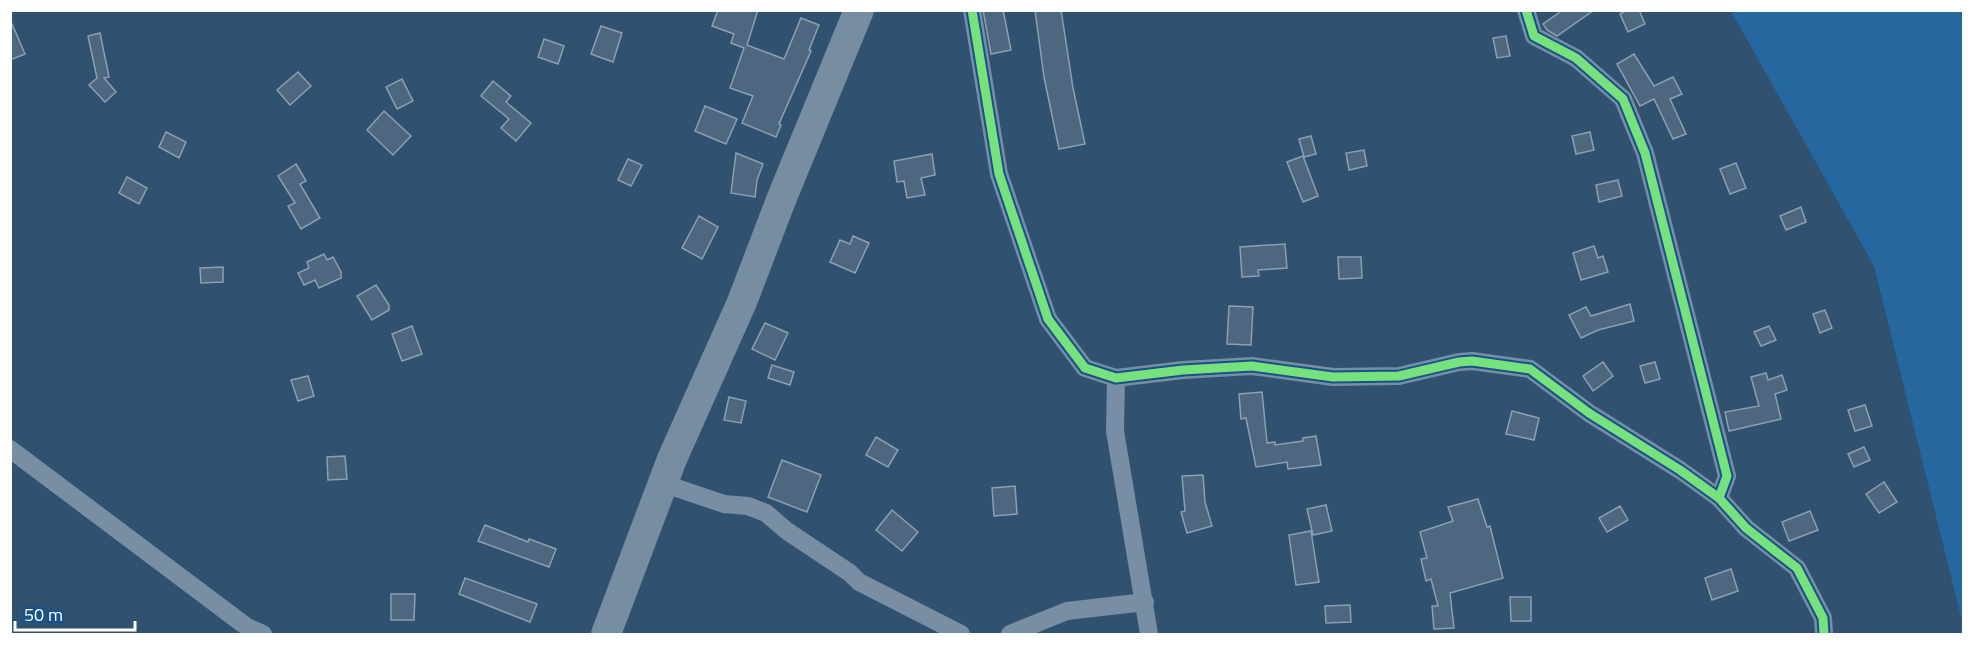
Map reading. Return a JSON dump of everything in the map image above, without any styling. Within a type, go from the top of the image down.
[{"type":"highway","points":[[606,634],[672,459],[742,302],[859,10]]},
{"type":"street","points":[[972,10],[999,174],[1048,319],[1085,368],[1116,378],[1183,370],[1252,366],[1333,377],[1399,376],[1472,361],[1530,369],[1589,413],[1680,470],[1719,498],[1746,528],[1797,568],[1823,618],[1824,634]]},
{"type":"street","points":[[1526,10],[1534,36],[1576,58],[1623,99],[1645,153],[1727,476],[1719,498]]},
{"type":"street","points":[[1116,378],[1114,431],[1149,634]]},
{"type":"street","points":[[10,449],[247,627],[263,634]]},
{"type":"street","points":[[664,484],[724,504],[748,506],[766,513],[787,531],[850,573],[859,582],[962,634]]},
{"type":"street","points":[[1020,633],[1067,611],[1145,602]]},
{"type":"shaded area","points":[[1731,11],[1963,11],[1963,625],[1874,266]]},
{"type":"building","points":[[718,10],[758,10],[747,45],[784,59],[801,18],[819,25],[809,50],[811,51],[779,124],[781,125],[776,137],[742,123],[753,96],[730,88],[744,48],[731,43],[734,34],[712,26]]},
{"type":"building","points":[[983,10],[1003,10],[1011,50],[991,54]]},
{"type":"building","points":[[1035,10],[1061,10],[1073,88],[1085,144],[1059,149],[1044,77]]},
{"type":"building","points":[[1563,10],[1594,10],[1557,36],[1547,30],[1543,24]]},
{"type":"building","points":[[1627,10],[1639,10],[1645,24],[1628,32],[1620,14]]},
{"type":"building","points":[[10,19],[25,54],[10,60]]},
{"type":"building","points":[[601,26],[622,33],[613,62],[591,54]]},
{"type":"building","points":[[100,33],[109,77],[104,78],[116,92],[105,102],[89,85],[97,78],[88,36]]},
{"type":"building","points":[[1506,36],[1510,56],[1497,58],[1493,38]]},
{"type":"building","points":[[544,39],[564,46],[558,64],[538,57]]},
{"type":"building","points":[[1634,54],[1654,86],[1673,77],[1682,94],[1670,99],[1686,134],[1673,139],[1654,99],[1640,106],[1617,64]]},
{"type":"building","points":[[298,72],[311,86],[290,105],[277,90]]},
{"type":"building","points":[[402,79],[413,101],[397,109],[386,87]]},
{"type":"building","points":[[493,81],[511,96],[506,102],[531,123],[516,141],[501,128],[509,119],[481,96]]},
{"type":"building","points":[[705,106],[737,119],[726,144],[695,131]]},
{"type":"building","points":[[384,111],[411,136],[393,155],[367,130]]},
{"type":"building","points":[[166,132],[186,142],[179,158],[159,147]]},
{"type":"building","points":[[1590,132],[1594,150],[1576,154],[1572,136]]},
{"type":"building","points":[[1311,136],[1316,154],[1304,157],[1299,139]]},
{"type":"building","points":[[1364,150],[1367,166],[1349,170],[1346,153]]},
{"type":"building","points":[[736,153],[763,164],[757,180],[755,197],[731,193]]},
{"type":"building","points":[[932,154],[935,175],[921,178],[925,195],[907,198],[904,181],[897,182],[894,161]]},
{"type":"building","points":[[1303,156],[1318,196],[1303,202],[1287,162]]},
{"type":"building","points":[[628,159],[642,165],[631,186],[618,180]]},
{"type":"building","points":[[1736,163],[1746,188],[1730,194],[1720,169]]},
{"type":"building","points":[[296,164],[306,181],[300,184],[320,218],[301,229],[288,206],[295,203],[278,176]]},
{"type":"building","points":[[127,177],[147,188],[139,204],[119,193]]},
{"type":"building","points":[[1618,180],[1622,196],[1599,202],[1596,185]]},
{"type":"building","points":[[1801,207],[1806,222],[1786,230],[1780,216]]},
{"type":"building","points":[[699,216],[718,227],[702,259],[682,248]]},
{"type":"building","points":[[853,236],[869,243],[855,273],[830,262],[840,240],[850,244]]},
{"type":"building","points":[[1285,244],[1287,268],[1258,270],[1259,276],[1242,277],[1240,247]]},
{"type":"building","points":[[1594,246],[1598,258],[1603,256],[1608,272],[1581,280],[1573,253]]},
{"type":"building","points":[[324,254],[327,260],[333,257],[341,272],[341,278],[319,288],[315,280],[304,285],[298,273],[309,268],[307,262]]},
{"type":"building","points":[[1338,257],[1361,257],[1362,278],[1339,279]]},
{"type":"building","points":[[223,267],[223,282],[201,283],[200,268]]},
{"type":"building","points":[[376,285],[389,305],[389,310],[372,320],[357,296]]},
{"type":"building","points":[[1630,304],[1634,321],[1598,330],[1581,338],[1569,315],[1586,307],[1591,316]]},
{"type":"building","points":[[1229,306],[1253,307],[1251,345],[1227,344]]},
{"type":"building","points":[[1825,310],[1832,328],[1820,333],[1813,314]]},
{"type":"building","points":[[765,323],[788,333],[775,360],[752,349]]},
{"type":"building","points":[[412,326],[422,354],[402,361],[392,334]]},
{"type":"building","points":[[1769,326],[1776,340],[1761,346],[1754,332]]},
{"type":"building","points":[[1603,362],[1613,376],[1593,391],[1583,376]]},
{"type":"building","points":[[1655,362],[1660,379],[1645,383],[1640,366]]},
{"type":"building","points":[[772,365],[794,372],[790,385],[768,378]]},
{"type":"building","points":[[1766,373],[1768,380],[1782,375],[1787,390],[1775,394],[1781,419],[1729,431],[1725,412],[1759,406],[1751,377]]},
{"type":"building","points":[[308,376],[314,396],[298,401],[291,380]]},
{"type":"building","points":[[1262,392],[1267,443],[1275,442],[1275,445],[1303,441],[1303,438],[1316,436],[1321,465],[1288,469],[1287,462],[1256,467],[1246,418],[1241,419],[1239,394]]},
{"type":"building","points":[[729,397],[746,401],[741,423],[724,420]]},
{"type":"building","points":[[1865,405],[1872,426],[1855,431],[1848,410]]},
{"type":"building","points":[[1512,411],[1539,418],[1534,440],[1506,434]]},
{"type":"building","points":[[876,437],[898,450],[888,467],[866,455]]},
{"type":"building","points":[[1864,447],[1870,460],[1854,467],[1848,454]]},
{"type":"building","points":[[345,456],[347,479],[328,480],[327,457]]},
{"type":"building","points":[[782,460],[821,475],[807,512],[768,497]]},
{"type":"building","points":[[1203,475],[1205,502],[1212,526],[1187,533],[1181,512],[1185,511],[1182,476]]},
{"type":"building","points":[[1884,482],[1897,502],[1879,513],[1866,494]]},
{"type":"building","points":[[1015,486],[1017,514],[994,516],[992,488]]},
{"type":"building","points":[[1478,499],[1487,527],[1490,526],[1503,578],[1450,593],[1454,628],[1434,629],[1432,606],[1438,606],[1431,579],[1426,581],[1421,559],[1427,558],[1420,532],[1453,521],[1448,507]]},
{"type":"building","points":[[1326,505],[1332,531],[1313,535],[1307,509]]},
{"type":"building","points":[[1620,506],[1628,520],[1607,532],[1599,518]]},
{"type":"building","points":[[892,510],[918,532],[902,551],[876,530]]},
{"type":"building","points":[[1810,511],[1818,530],[1789,541],[1782,522]]},
{"type":"building","points":[[485,525],[528,542],[529,539],[556,549],[549,567],[478,541]]},
{"type":"building","points":[[1311,531],[1319,582],[1296,585],[1289,535]]},
{"type":"building","points":[[1731,569],[1738,591],[1712,600],[1705,578]]},
{"type":"building","points":[[465,578],[537,604],[530,622],[459,594]]},
{"type":"building","points":[[391,594],[415,594],[414,620],[391,620]]},
{"type":"building","points":[[1510,597],[1531,597],[1531,621],[1511,621]]},
{"type":"building","points":[[1350,605],[1351,622],[1326,623],[1325,606]]},
{"type":"cycle path","points":[[972,10],[999,174],[1048,319],[1085,368],[1116,378],[1183,370],[1252,366],[1333,377],[1399,376],[1472,361],[1530,369],[1589,413],[1680,470],[1719,498],[1746,528],[1797,568],[1823,618],[1824,634]]},
{"type":"cycle path","points":[[1526,10],[1534,36],[1576,58],[1623,99],[1645,153],[1727,476],[1719,498]]}]
